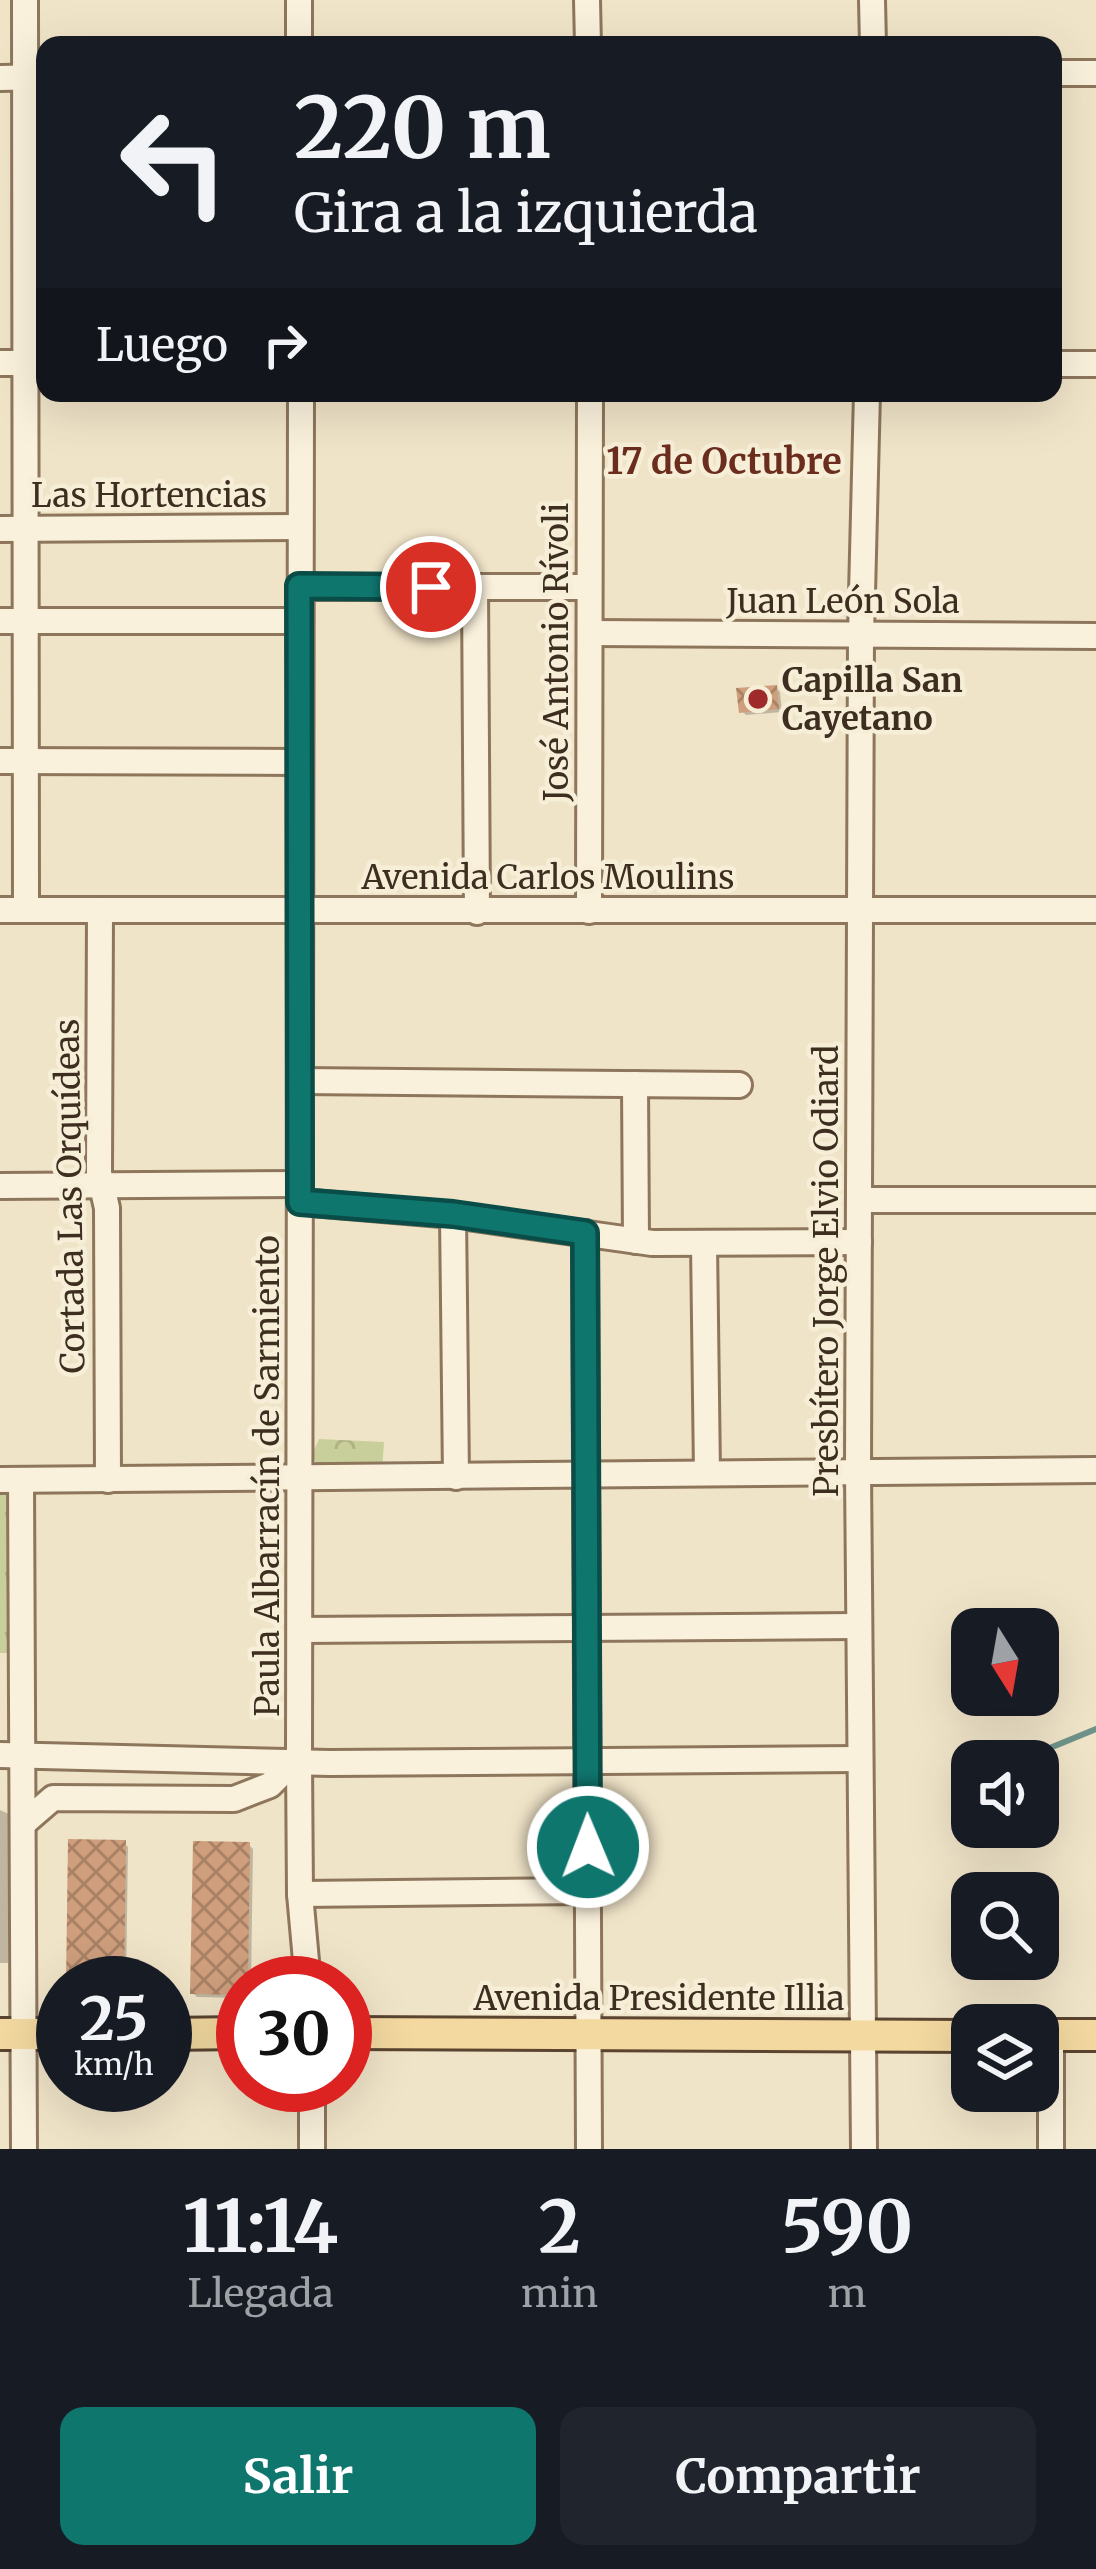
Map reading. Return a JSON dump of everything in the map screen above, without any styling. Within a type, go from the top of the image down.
[{"type":"main road","name":"Avenida Presidente Illia","points":[[372,2033],[951,2036]]},
{"type":"main road","points":[[1059,2036],[1096,2035]]},
{"type":"street","points":[[13,910],[13,529],[23,363],[25,0]]},
{"type":"street","points":[[299,0],[299,36]]},
{"type":"street","points":[[587,0],[588,36]]},
{"type":"street","points":[[872,0],[873,36]]},
{"type":"street","points":[[1062,74],[1096,73]]},
{"type":"street","points":[[1062,364],[1096,364]]},
{"type":"street","name":"Paula Albarracín de Sarmiento","points":[[301,402],[296,1762],[306,1956]]},
{"type":"street","name":"José Antonio Rívoli","points":[[589,911],[590,402]]},
{"type":"street","name":"Presbítero Jorge Elvio Odiard","points":[[864,2149],[858,1472],[861,634],[867,402]]},
{"type":"street","name":"Las Hortencias","points":[[13,529],[299,527]]},
{"type":"street","points":[[299,586],[589,587]]},
{"type":"street","points":[[475,587],[478,912]]},
{"type":"street","points":[[13,621],[299,621]]},
{"type":"street","name":"Juan León Sola","points":[[590,634],[1096,636]]},
{"type":"street","points":[[13,761],[300,762]]},
{"type":"street","name":"Avenida Carlos Moulins","points":[[13,910],[1096,910]]},
{"type":"street","name":"Cortada Las Orquídeas","points":[[100,911],[108,1480]]},
{"type":"street","points":[[299,1081],[740,1085]]},
{"type":"street","points":[[635,1084],[636,1241]]},
{"type":"street","points":[[0,1186],[102,1184],[300,1193],[636,1241],[859,1241]]},
{"type":"street","points":[[860,1200],[1096,1200]]},
{"type":"street","points":[[453,1214],[456,1477]]},
{"type":"street","points":[[585,1233],[590,2149]]},
{"type":"street","points":[[704,1243],[707,1473]]},
{"type":"street","points":[[24,2149],[13,2034],[24,1823],[12,1755],[10,1480],[1096,1471]]},
{"type":"street","points":[[300,1630],[858,1626]]},
{"type":"street","points":[[12,1755],[296,1762],[858,1759]]},
{"type":"street","points":[[24,1823],[53,1798],[234,1799],[270,1785],[296,1762]]},
{"type":"street","points":[[300,1894],[588,1891]]},
{"type":"street","points":[[312,2112],[313,2149]]},
{"type":"street","points":[[1049,2112],[1051,2149]]},
{"type":"green space","points":[[319,1439],[384,1442],[382,1472],[319,1468],[312,1455]]},
{"type":"green space","points":[[0,1490],[13,1490],[12,1653],[0,1653]]},
{"type":"building","name":"Capilla San Cayetano","points":[[777,685],[779,709],[739,713],[736,688]]},
{"type":"building","points":[[68,1839],[126,1840],[124,1956],[66,1956]]},
{"type":"building","points":[[193,1841],[250,1842],[248,1956],[216,1956],[216,1994],[192,1994]]},
{"type":"waterway","points":[[1059,1744],[1096,1729]]},
{"type":"place","name":"Capilla San Cayetano","points":[[758,699]]},
{"type":"district","name":"17 de Octubre","points":[[724,461]]},
{"type":"route","points":[[431,587],[299,586],[300,1202],[453,1214],[585,1233],[588,1847]]}]
